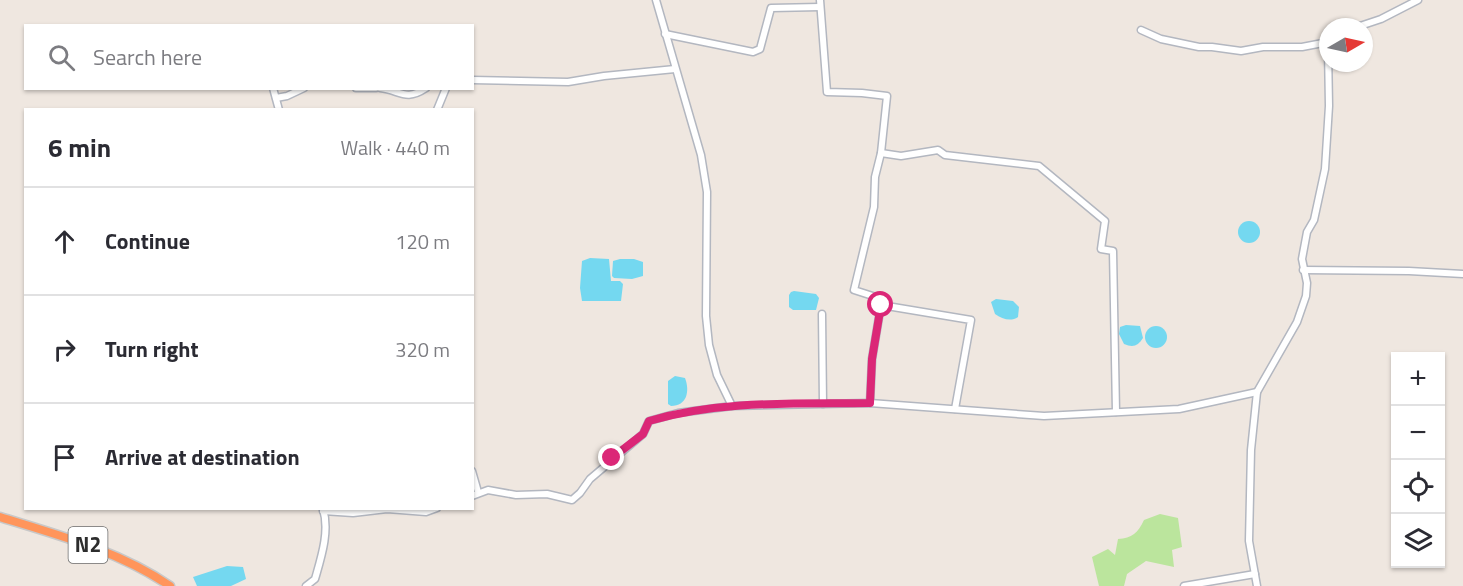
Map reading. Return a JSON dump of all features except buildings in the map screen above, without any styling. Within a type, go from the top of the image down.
[{"type":"highway","name":"N2","points":[[0,517],[75,540],[129,561],[170,586]]},
{"type":"street","points":[[656,0],[701,155],[707,192],[706,306],[709,345],[717,375],[732,406]]},
{"type":"street","points":[[1373,22],[1419,0]]},
{"type":"street","points":[[665,34],[753,52],[760,49],[771,8],[820,3],[827,92],[887,96],[881,153],[875,177],[874,207],[854,290],[882,299],[872,359],[870,403]]},
{"type":"street","points":[[1141,30],[1161,39],[1199,47],[1241,51],[1263,47],[1302,47],[1319,44]]},
{"type":"street","points":[[474,80],[568,82],[604,75],[675,69]]},
{"type":"street","points":[[1257,586],[1249,542],[1251,450],[1257,392],[1297,322],[1306,296],[1307,283],[1302,259],[1307,232],[1314,219],[1325,169],[1328,72]]},
{"type":"street","points":[[274,90],[278,108]]},
{"type":"street","points":[[276,98],[300,90]]},
{"type":"street","points":[[391,90],[406,96],[423,90]]},
{"type":"street","points":[[438,108],[445,90]]},
{"type":"street","points":[[881,153],[901,156],[938,150],[945,155],[1039,166],[1105,221],[1101,249],[1113,251],[1116,412]]},
{"type":"street","points":[[1303,270],[1463,274]]},
{"type":"street","points":[[881,305],[971,320],[955,409]]},
{"type":"street","points":[[822,314],[823,404]]},
{"type":"street","points":[[475,494],[488,490],[516,495],[547,494],[572,500],[590,479],[643,434],[649,421],[678,413],[732,406],[870,403],[1044,416],[1179,409],[1257,392]]},
{"type":"street","points":[[306,586],[315,579],[324,548],[325,516],[323,510],[353,513],[378,510]]},
{"type":"street","points":[[400,510],[426,512],[432,510]]},
{"type":"street","points":[[1184,586],[1255,574]]},
{"type":"green space","points":[[1160,514],[1178,518],[1182,547],[1172,550],[1174,567],[1146,561],[1127,574],[1124,586],[1099,586],[1092,557],[1108,549],[1115,555],[1118,539],[1131,536],[1144,520]]},
{"type":"water","points":[[1249,221],[1257,224],[1260,232],[1257,240],[1249,243],[1241,240],[1238,232],[1241,224]]},
{"type":"water","points":[[590,258],[609,259],[611,281],[620,281],[623,284],[621,301],[582,301],[580,288],[582,261]]},
{"type":"water","points":[[634,259],[643,262],[643,276],[632,279],[614,278],[612,276],[613,261]]},
{"type":"water","points":[[794,291],[816,294],[819,298],[816,310],[793,310],[789,307],[789,295]]},
{"type":"water","points":[[996,299],[1013,301],[1019,307],[1018,317],[1006,319],[995,314],[991,302]]},
{"type":"water","points":[[1140,326],[1143,338],[1133,346],[1124,344],[1119,334],[1120,327]]},
{"type":"water","points":[[1152,326],[1160,326],[1167,333],[1167,341],[1160,348],[1152,348],[1145,341],[1145,333]]},
{"type":"water","points":[[675,376],[685,378],[687,393],[684,401],[671,406],[668,404],[668,381]]},
{"type":"water","points":[[227,566],[243,567],[246,579],[231,586],[197,586],[193,577]]},
{"type":"route","points":[[612,458],[643,434],[649,421],[678,413],[732,406],[870,403],[872,359],[881,305]]}]
